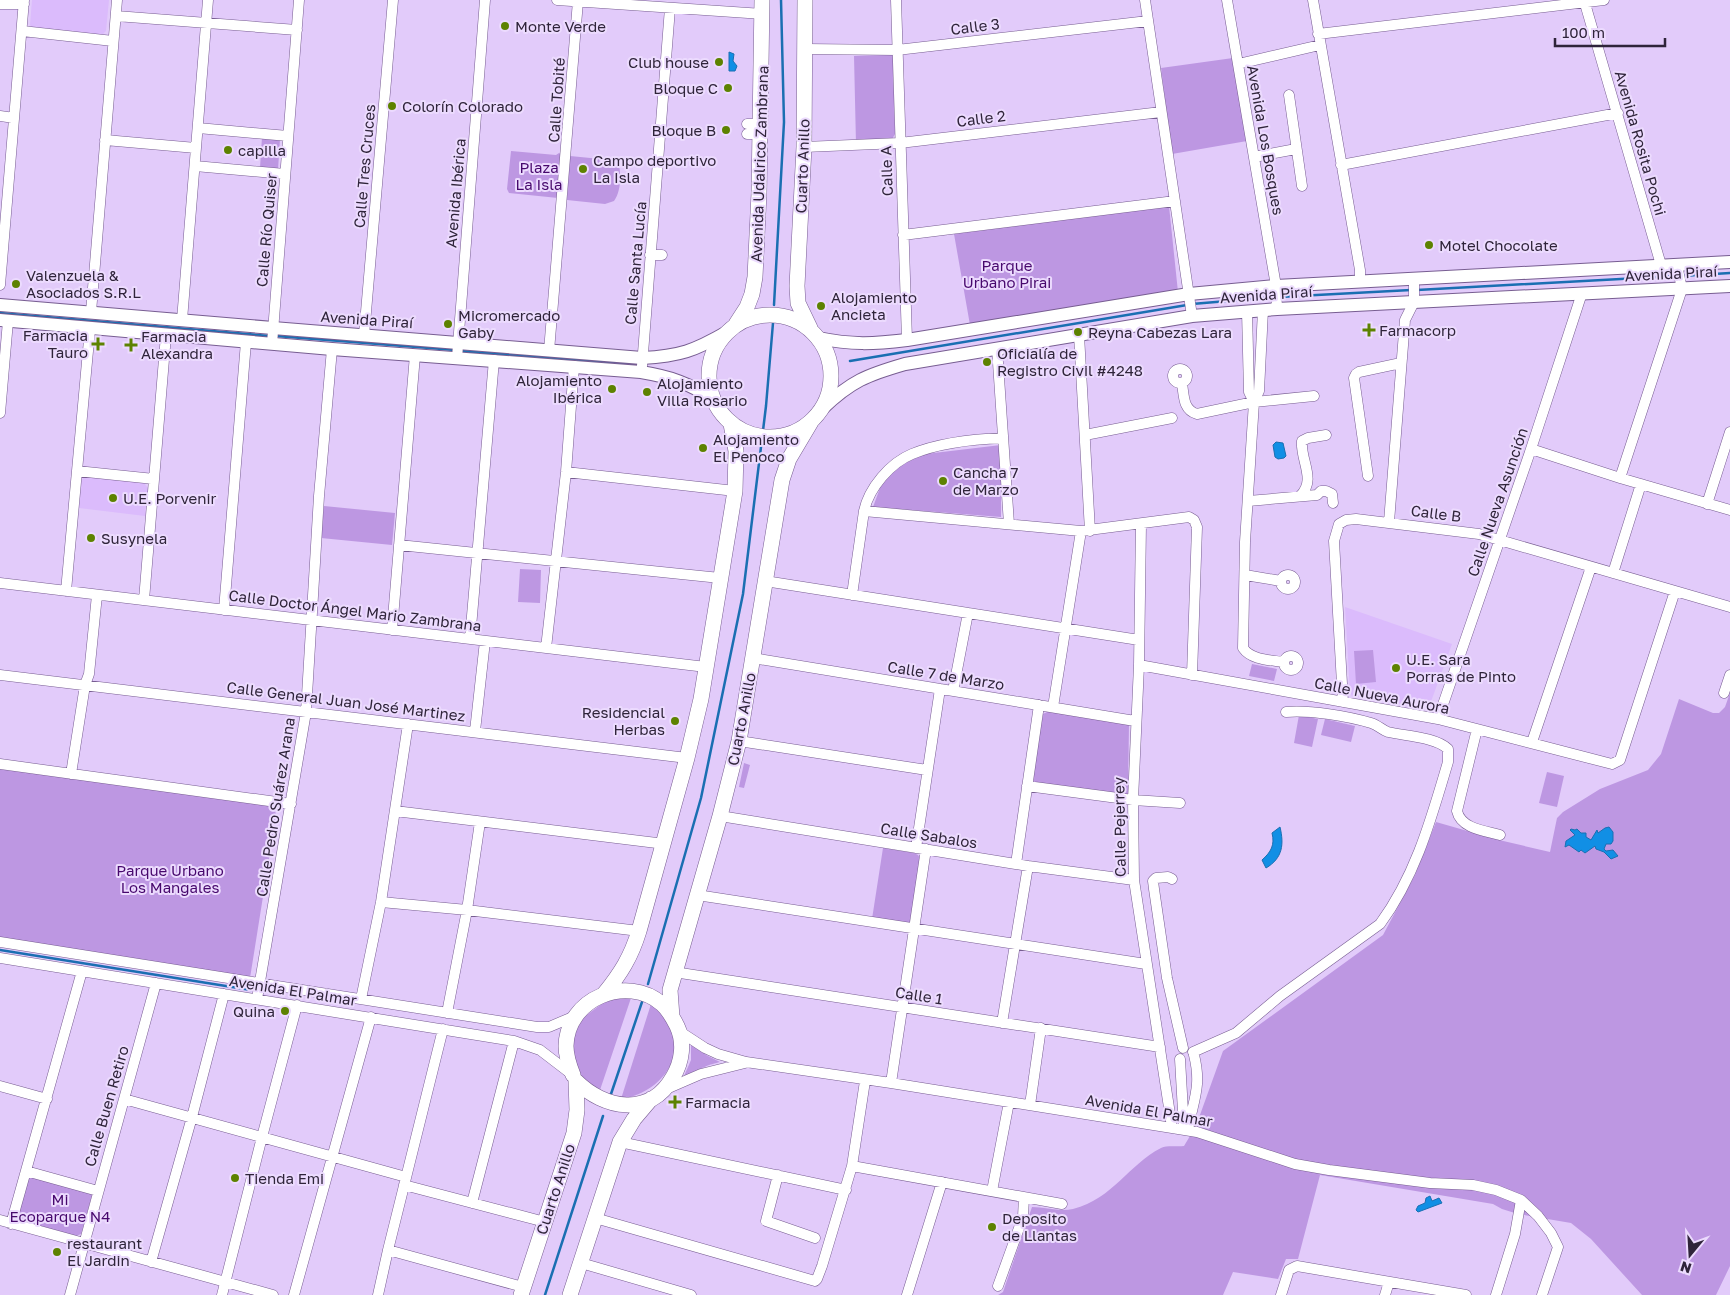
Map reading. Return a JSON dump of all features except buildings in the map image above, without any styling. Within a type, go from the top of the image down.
[{"type":"highway","name":"Cuarto Anillo","points":[[804,0],[804,147],[797,286],[798,303],[814,334]]},
{"type":"highway","name":"Avenida Udalrico Zambrana","points":[[731,328],[747,307],[755,277],[754,129],[762,7]]},
{"type":"highway","points":[[773,315],[787,317],[799,322],[814,334],[827,354],[831,373],[831,386],[822,409],[811,422],[789,434],[777,437],[762,437],[746,432],[731,424],[721,413],[714,400],[709,386],[708,371],[711,357],[718,343],[731,328],[745,319],[773,315]]},
{"type":"highway","name":"Cuarto Anillo","points":[[672,1017],[670,990],[674,972],[698,895],[739,741],[782,480],[792,452],[811,422]]},
{"type":"highway","points":[[604,994],[621,974],[632,953],[687,758],[706,667],[735,491],[736,451],[731,424]]},
{"type":"highway","points":[[570,1295],[620,1142],[634,1119],[671,1082],[681,1058],[679,1031],[668,1010],[656,1000],[632,991],[604,994],[593,999],[576,1015],[569,1029],[566,1045],[567,1060],[574,1078],[586,1092],[599,1099],[622,1105],[643,1102],[657,1094]]},
{"type":"highway","name":"Cuarto Anillo","points":[[522,1291],[574,1133],[576,1110],[574,1078]]},
{"type":"main road","name":"Avenida Piraí","points":[[814,334],[854,344],[873,344],[1189,296],[1360,281],[1414,281],[1661,265],[1677,267],[1730,262]]},
{"type":"main road","name":"Avenida Piraí","points":[[822,409],[853,383],[872,374],[905,364],[1192,314],[1263,310],[1277,306],[1582,293],[1681,285],[1730,286]]},
{"type":"main road","name":"Avenida Piraí","points":[[0,304],[91,312],[166,335],[246,342],[273,336],[364,335],[549,351],[642,365],[684,382],[714,400]]},
{"type":"main road","name":"Avenida Piraí","points":[[4,321],[90,328],[182,320],[273,336],[332,349],[574,366],[642,365],[689,352],[708,343],[731,328]]},
{"type":"street","points":[[91,312],[117,0]]},
{"type":"street","points":[[182,320],[208,0]]},
{"type":"street","name":"Calle Río Quiser","points":[[273,336],[299,0]]},
{"type":"street","name":"Calle Tres Cruces","points":[[364,335],[393,0]]},
{"type":"street","name":"Avenida Ibérica","points":[[457,357],[485,0]]},
{"type":"street","points":[[557,0],[612,2],[670,8],[762,7]]},
{"type":"street","name":"Calle A","points":[[896,0],[907,340]]},
{"type":"street","points":[[1145,0],[1192,314]]},
{"type":"street","name":"Avenida Los Bosques","points":[[1227,0],[1276,288],[1277,306]]},
{"type":"street","points":[[1313,0],[1360,270],[1360,281]]},
{"type":"street","points":[[1318,34],[1604,0]]},
{"type":"street","points":[[0,4],[24,2],[0,285]]},
{"type":"street","name":"Calle Tobité","points":[[549,351],[578,2]]},
{"type":"street","name":"Avenida Rosita Pochi","points":[[1585,2],[1661,265]]},
{"type":"street","name":"Calle Santa Lucía","points":[[642,365],[670,8]]},
{"type":"street","points":[[116,16],[297,30]]},
{"type":"street","name":"Calle 3","points":[[805,49],[897,50],[1148,21]]},
{"type":"street","points":[[22,31],[114,41]]},
{"type":"street","points":[[1238,64],[1320,46]]},
{"type":"street","points":[[1289,95],[1302,186]]},
{"type":"street","name":"Calle 2","points":[[804,147],[900,143],[1161,112]]},
{"type":"street","points":[[1341,165],[1618,113]]},
{"type":"street","points":[[0,116],[14,118]]},
{"type":"street","points":[[198,128],[288,136]]},
{"type":"street","points":[[105,140],[196,148]]},
{"type":"street","points":[[1254,157],[1296,148]]},
{"type":"street","points":[[195,166],[286,174]]},
{"type":"street","points":[[903,235],[1175,201]]},
{"type":"street","points":[[650,255],[662,255]]},
{"type":"street","points":[[1620,478],[1681,285],[1677,267]]},
{"type":"street","points":[[1389,522],[1405,320],[1414,299],[1414,281]]},
{"type":"street","name":"Calle Nueva Asunción","points":[[1438,719],[1531,449],[1582,293]]},
{"type":"street","points":[[1263,310],[1259,391],[1254,402],[1248,501],[1243,648],[1246,653],[1257,657],[1283,662]]},
{"type":"street","points":[[1247,311],[1249,392],[1254,402]]},
{"type":"street","points":[[0,413],[4,321]]},
{"type":"street","points":[[66,591],[90,328]]},
{"type":"street","points":[[144,600],[166,335]]},
{"type":"street","points":[[1053,707],[1064,628],[1085,531],[1085,434],[1079,335]]},
{"type":"street","points":[[224,610],[246,342]]},
{"type":"street","points":[[998,348],[1009,524]]},
{"type":"street","name":"Calle Pedro Suárez Arana","points":[[257,999],[306,712],[319,501],[332,349]]},
{"type":"street","points":[[392,630],[415,355]]},
{"type":"street","points":[[470,639],[494,360]]},
{"type":"street","points":[[1368,476],[1354,378],[1359,372],[1401,363]]},
{"type":"street","points":[[546,648],[566,472],[574,366]]},
{"type":"street","points":[[1182,383],[1186,405],[1192,412],[1198,414],[1254,402],[1314,396]]},
{"type":"street","points":[[1085,434],[1172,418]]},
{"type":"street","points":[[1707,504],[1730,432]]},
{"type":"street","points":[[1300,496],[1307,487],[1309,480],[1301,448],[1302,440],[1326,435]]},
{"type":"street","points":[[852,595],[866,502],[877,483],[895,464],[911,454],[934,447],[986,438],[1003,438]]},
{"type":"street","points":[[1531,449],[1620,478],[1730,510]]},
{"type":"street","points":[[77,471],[154,479]]},
{"type":"street","points":[[566,472],[735,491]]},
{"type":"street","points":[[1613,573],[1641,484]]},
{"type":"street","points":[[1248,501],[1317,495],[1321,490],[1326,490],[1332,494],[1333,503]]},
{"type":"street","points":[[864,511],[1085,531],[1189,517],[1194,520],[1197,527],[1192,674]]},
{"type":"street","name":"Calle B","points":[[1343,702],[1334,541],[1339,524],[1346,520],[1389,522],[1468,532],[1500,539],[1730,607]]},
{"type":"street","name":"Calle Pejerrey","points":[[1141,524],[1139,665],[1135,721],[1133,800],[1134,880],[1172,1127]]},
{"type":"street","points":[[399,545],[720,578]]},
{"type":"street","points":[[1532,742],[1591,567]]},
{"type":"street","points":[[1244,575],[1281,581]]},
{"type":"street","points":[[765,581],[1139,640]]},
{"type":"street","name":"Calle Doctor Ángel Mario Zambrana","points":[[0,583],[706,667]]},
{"type":"street","name":"Calle Nueva Aurora","points":[[1139,665],[1438,719],[1612,764],[1620,760],[1674,591]]},
{"type":"street","points":[[71,774],[85,685],[89,674],[97,595]]},
{"type":"street","points":[[953,691],[968,613]]},
{"type":"street","points":[[475,731],[485,641]]},
{"type":"street","name":"Calle 7 de Marzo","points":[[752,658],[1135,721]]},
{"type":"street","name":"Calle General Juan José Martinez","points":[[0,675],[687,758]]},
{"type":"street","points":[[1724,693],[1730,675]]},
{"type":"street","points":[[891,1083],[914,928],[927,770],[940,689]]},
{"type":"street","points":[[1016,864],[1039,705]]},
{"type":"street","points":[[1180,1059],[1187,1063],[1192,1060],[1194,1054],[1236,1032],[1280,996],[1380,924],[1419,856],[1448,762],[1448,749],[1439,743],[1387,731],[1367,722],[1319,713],[1286,712]]},
{"type":"street","points":[[361,999],[381,902],[408,724]]},
{"type":"street","points":[[1477,729],[1457,811],[1458,816],[1465,824],[1500,835]]},
{"type":"street","points":[[739,741],[927,770]]},
{"type":"street","points":[[0,764],[291,804]]},
{"type":"street","points":[[1027,786],[1133,800],[1180,803]]},
{"type":"street","points":[[395,811],[664,844]]},
{"type":"street","name":"Calle Sabalos","points":[[720,816],[1028,866],[1134,880]]},
{"type":"street","points":[[447,1013],[467,910],[480,822]]},
{"type":"street","points":[[1002,1022],[1028,866]]},
{"type":"street","points":[[1172,879],[1168,877],[1156,878],[1154,889],[1167,978],[1183,1048],[1179,1054],[1190,1130]]},
{"type":"street","points":[[698,895],[1146,964]]},
{"type":"street","points":[[381,902],[467,910],[639,931]]},
{"type":"street","name":"Avenida El Palmar","points":[[0,942],[103,967],[156,983],[514,1041],[540,1050],[574,1078]]},
{"type":"street","name":"Avenida El Palmar","points":[[0,958],[82,971],[103,967],[260,983],[537,1027],[549,1027],[576,1015]]},
{"type":"street","points":[[12,1224],[82,971]]},
{"type":"street","name":"Calle 1","points":[[674,972],[1160,1047]]},
{"type":"street","name":"Calle Buen Retiro","points":[[70,1295],[156,983]]},
{"type":"street","points":[[152,1262],[224,994]]},
{"type":"street","points":[[222,1295],[297,1006]]},
{"type":"street","points":[[460,1032],[464,1026],[462,1016]]},
{"type":"street","points":[[294,1295],[371,1017]]},
{"type":"street","points":[[1030,1105],[1041,1028]]},
{"type":"street","points":[[378,1295],[443,1029]]},
{"type":"street","name":"Avenida El Palmar","points":[[679,1031],[705,1048],[746,1062],[1190,1130],[1295,1164],[1329,1170],[1421,1182],[1473,1185],[1496,1190],[1520,1200],[1538,1216],[1551,1233],[1558,1247],[1542,1295]]},
{"type":"street","points":[[472,1203],[514,1041]]},
{"type":"street","points":[[1183,1048],[1189,1048],[1194,1054],[1199,1081],[1190,1130]]},
{"type":"street","name":"Avenida El Palmar","points":[[657,1094],[701,1074],[746,1062]]},
{"type":"street","points":[[595,1218],[799,1276],[822,1266],[852,1166],[865,1081]]},
{"type":"street","points":[[0,1086],[46,1099]]},
{"type":"street","points":[[124,1099],[333,1156],[472,1203],[545,1222]]},
{"type":"street","points":[[992,1191],[1009,1102]]},
{"type":"street","points":[[620,1142],[846,1190]]},
{"type":"street","points":[[852,1166],[1062,1204]]},
{"type":"street","points":[[26,1171],[98,1191]]},
{"type":"street","points":[[778,1175],[766,1221],[815,1238]]},
{"type":"street","points":[[907,1295],[942,1182]]},
{"type":"street","points":[[998,1286],[1023,1217],[1024,1197]]},
{"type":"street","points":[[1496,1295],[1515,1234],[1520,1200]]},
{"type":"street","points":[[0,1220],[273,1295]]},
{"type":"street","points":[[388,1250],[522,1291]]},
{"type":"street","points":[[581,1263],[691,1295]]},
{"type":"street","points":[[1280,1295],[1288,1272],[1293,1267],[1300,1266],[1466,1295]]},
{"type":"street","points":[[1385,1295],[1389,1282]]},
{"type":"shaded area","points":[[32,0],[109,0],[106,31],[102,35],[34,29],[30,25]]},
{"type":"shaded area","name":"U.E. Porvenir","points":[[86,476],[144,483],[148,488],[145,516],[79,508],[82,479]]},
{"type":"shaded area","name":"U.E. Sara Porras de Pinto","points":[[1345,607],[1452,644],[1429,707],[1425,708],[1352,696],[1350,693]]},
{"type":"green space","points":[[893,55],[895,134],[891,141],[856,144],[854,56]]},
{"type":"green space","points":[[1233,58],[1247,141],[1172,154],[1161,68]]},
{"type":"green space","points":[[262,137],[280,139],[278,170],[260,168]]},
{"type":"green space","name":"Plaza La Isla","points":[[511,151],[556,155],[559,153],[563,156],[558,198],[509,193],[507,189]]},
{"type":"green space","points":[[570,156],[611,160],[619,165],[620,183],[614,201],[605,204],[567,200]]},
{"type":"green space","name":"Parque Urbano Pirai","points":[[1169,206],[1178,292],[970,325],[954,234]]},
{"type":"green space","name":"Cancha 7 de Marzo","points":[[1001,445],[1001,517],[873,507],[880,488],[896,468],[917,455]]},
{"type":"green space","points":[[324,506],[395,513],[392,545],[321,538]]},
{"type":"green space","points":[[520,569],[541,570],[540,603],[518,602]]},
{"type":"green space","points":[[1373,650],[1376,682],[1356,684],[1354,651]]},
{"type":"green space","points":[[1252,664],[1277,669],[1274,681],[1249,676]]},
{"type":"green space","points":[[1730,693],[1730,1266],[1716,1295],[1642,1295],[1591,1239],[1571,1223],[1518,1214],[1493,1204],[1320,1175],[1298,1259],[1286,1259],[1278,1279],[1233,1272],[1223,1295],[998,1295],[1003,1292],[1032,1207],[1068,1210],[1087,1204],[1110,1189],[1149,1155],[1161,1148],[1184,1146],[1196,1126],[1223,1051],[1383,935],[1415,875],[1436,822],[1550,852],[1557,818],[1563,812],[1600,789],[1648,770],[1661,754],[1679,699],[1713,713],[1719,713],[1725,707]]},
{"type":"green space","points":[[1049,711],[1129,724],[1127,795],[1036,783],[1032,779],[1043,714]]},
{"type":"green space","points":[[1299,715],[1318,719],[1312,747],[1294,743]]},
{"type":"green space","points":[[1325,719],[1355,726],[1351,742],[1321,735]]},
{"type":"green space","points":[[744,763],[750,765],[744,788],[739,787]]},
{"type":"green space","name":"Parque Urbano Los Mangales","points":[[0,769],[274,806],[276,815],[250,978],[0,939]]},
{"type":"green space","points":[[1547,772],[1564,776],[1557,807],[1539,803]]},
{"type":"green space","points":[[883,848],[914,853],[921,860],[910,922],[908,923],[872,919]]},
{"type":"green space","points":[[614,998],[631,998],[599,1093],[581,1078],[575,1068],[572,1042],[584,1017],[603,1003]]},
{"type":"green space","points":[[651,1004],[663,1016],[674,1038],[675,1050],[672,1062],[666,1073],[646,1091],[621,1099]]},
{"type":"green space","points":[[691,1042],[706,1055],[720,1062],[684,1076],[691,1060]]},
{"type":"green space","name":"Mi Ecoparque N4","points":[[29,1175],[93,1192],[81,1234],[76,1236],[20,1220],[18,1215]]},
{"type":"water","points":[[729,52],[734,54],[733,61],[737,66],[735,71],[729,71]]},
{"type":"water","points":[[1276,442],[1283,443],[1286,456],[1284,458],[1278,459],[1275,457],[1273,445]]},
{"type":"water","points":[[1280,827],[1281,850],[1276,860],[1266,868],[1262,860],[1272,848],[1272,833]]},
{"type":"water","points":[[1609,827],[1613,832],[1613,841],[1611,844],[1606,844],[1604,849],[1606,851],[1613,850],[1618,856],[1611,859],[1604,852],[1596,849],[1595,846],[1585,853],[1581,850],[1579,852],[1569,845],[1565,847],[1566,841],[1575,835],[1571,829],[1577,829],[1581,833],[1586,833],[1586,837],[1591,840],[1597,830],[1598,833]]},
{"type":"water","points":[[1430,1196],[1432,1201],[1439,1198],[1442,1203],[1418,1212],[1416,1210],[1418,1206],[1425,1203],[1426,1198]]},
{"type":"waterway","points":[[774,305],[784,122],[781,0]]},
{"type":"waterway","points":[[1681,276],[1730,273]]},
{"type":"waterway","points":[[1417,290],[1676,276]]},
{"type":"waterway","points":[[1279,297],[1411,290]]},
{"type":"waterway","points":[[1192,304],[1274,297]]},
{"type":"waterway","points":[[850,361],[1187,305]]},
{"type":"waterway","points":[[0,313],[270,336]]},
{"type":"waterway","points":[[648,984],[701,798],[743,594],[766,406],[773,323]]},
{"type":"waterway","points":[[276,336],[455,350]]},
{"type":"waterway","points":[[460,351],[639,364]]},
{"type":"waterway","points":[[0,950],[251,990]]},
{"type":"waterway","points":[[611,1094],[642,1002]]},
{"type":"waterway","points":[[545,1295],[603,1116]]},
{"type":"place","name":"Monte Verde","points":[[505,26]]},
{"type":"place","name":"Club house","points":[[719,62]]},
{"type":"place","name":"Bloque C","points":[[728,88]]},
{"type":"place","name":"Colorín Colorado","points":[[392,106]]},
{"type":"place","name":"Bloque B","points":[[726,130]]},
{"type":"place","name":"capilla","points":[[228,150]]},
{"type":"place","name":"Campo deportivo La Isla","points":[[583,169]]},
{"type":"place","name":"Motel Chocolate","points":[[1429,245]]},
{"type":"place","name":"Valenzuela & Asociados S.R.L","points":[[16,284]]},
{"type":"place","name":"Alojamiento Ancieta","points":[[821,306]]},
{"type":"place","name":"Micromercado Gaby","points":[[448,324]]},
{"type":"place","name":"Farmacorp","points":[[1369,330]]},
{"type":"place","name":"Reyna Cabezas Lara","points":[[1078,332]]},
{"type":"place","name":"Farmacia Tauro","points":[[98,344]]},
{"type":"place","name":"Farmacia Alexandra","points":[[131,345]]},
{"type":"place","name":"Oficialía de Registro Civil #4248","points":[[987,362]]},
{"type":"place","name":"Alojamiento Ibérica","points":[[612,389]]},
{"type":"place","name":"Alojamiento Villa Rosario","points":[[647,392]]},
{"type":"place","name":"Alojamiento El Penoco","points":[[703,448]]},
{"type":"place","name":"Cancha 7 de Marzo","points":[[943,481]]},
{"type":"place","name":"U.E. Porvenir","points":[[113,498]]},
{"type":"place","name":"Susynela","points":[[91,538]]},
{"type":"place","name":"U.E. Sara Porras de Pinto","points":[[1396,668]]},
{"type":"place","name":"Residencial Herbas","points":[[675,721]]},
{"type":"place","name":"Quina","points":[[285,1011]]},
{"type":"place","name":"Farmacia","points":[[675,1102]]},
{"type":"place","name":"Tienda Emi","points":[[235,1178]]},
{"type":"place","name":"Deposito de Llantas","points":[[992,1227]]},
{"type":"place","name":"restaurant El Jardin","points":[[57,1252]]}]
